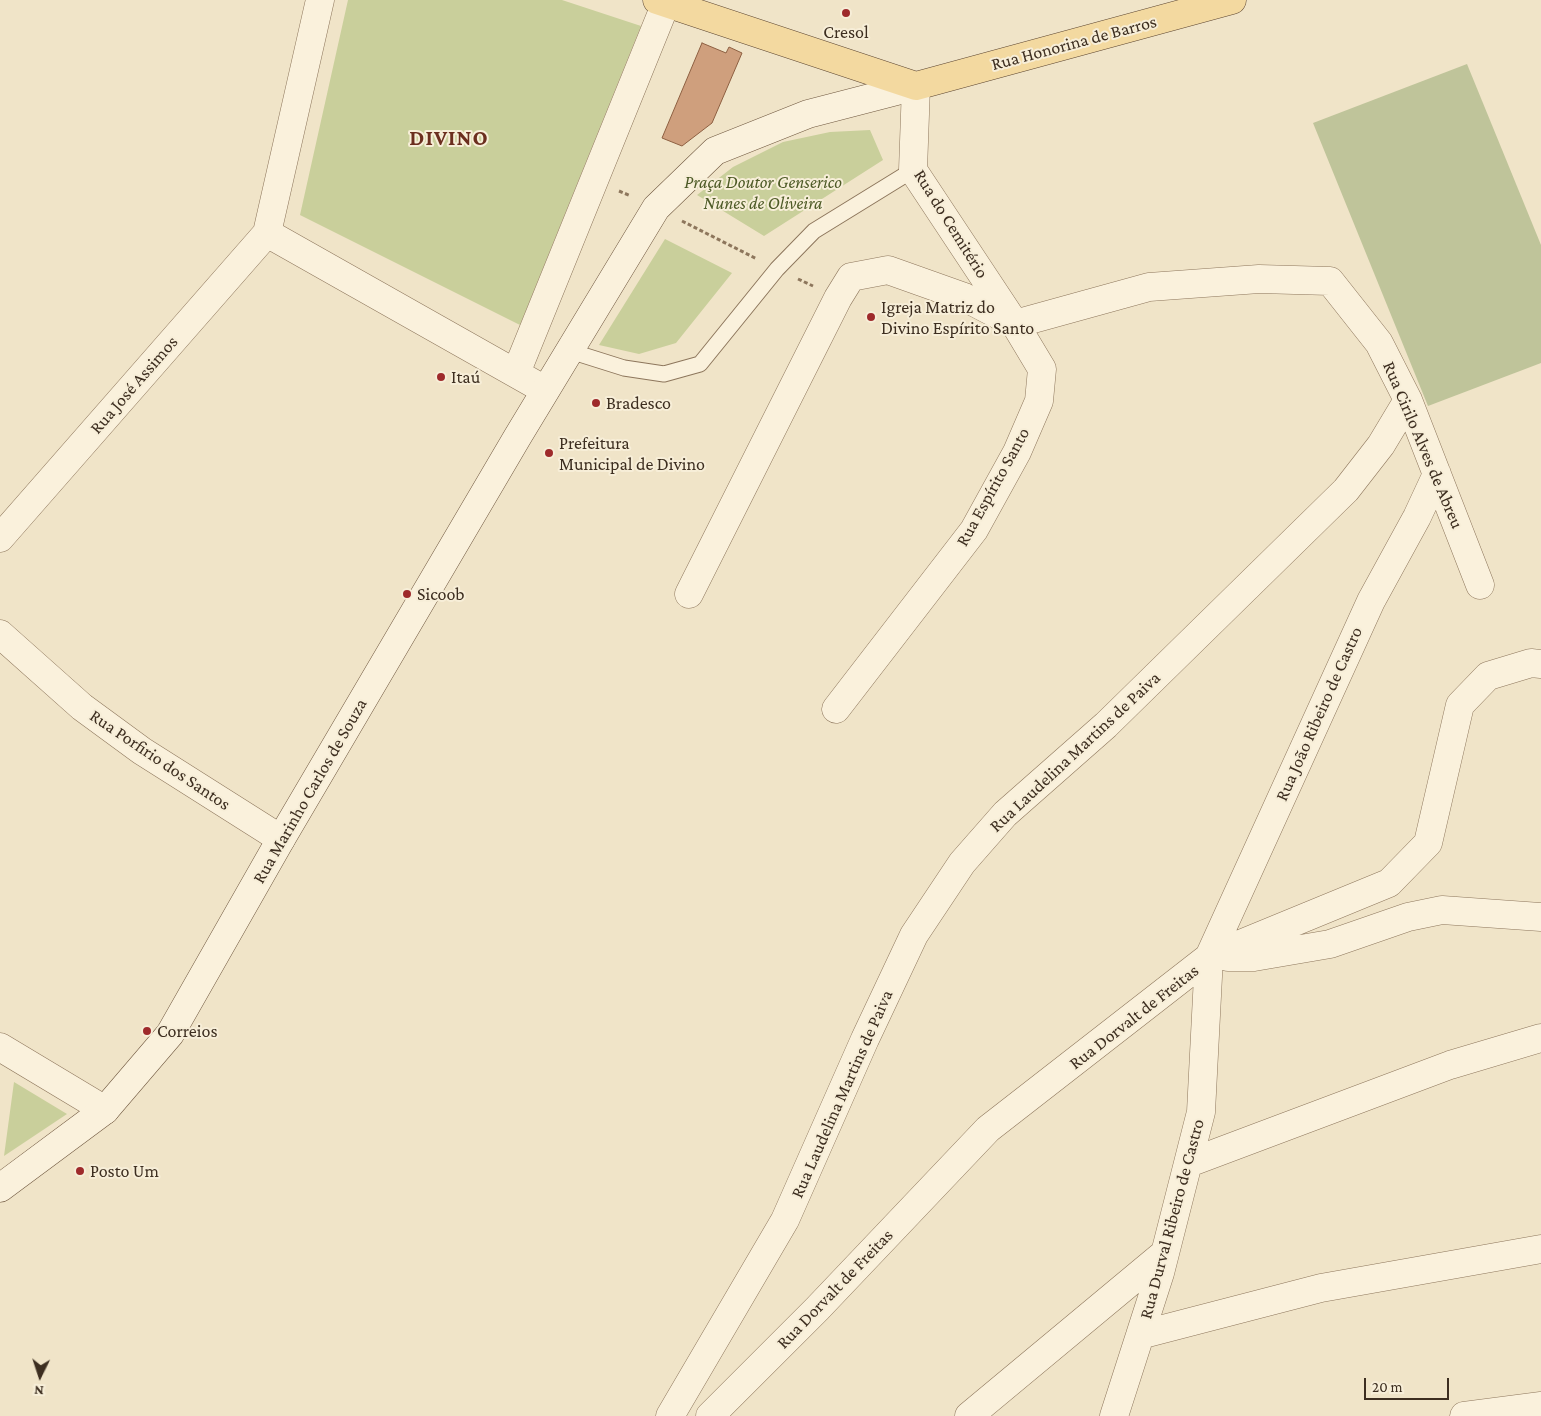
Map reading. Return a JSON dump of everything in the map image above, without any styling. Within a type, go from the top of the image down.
[{"type":"main road","name":"Rua Honorina de Barros","points":[[916,86],[1232,0]]},
{"type":"main road","points":[[661,1],[916,86]]},
{"type":"street","points":[[320,0],[268,233],[545,390]]},
{"type":"street","points":[[516,373],[596,180],[661,1]]},
{"type":"street","points":[[570,351],[656,208],[716,151],[808,114],[916,86]]},
{"type":"street","name":"Rua do Cemitério","points":[[916,86],[913,170],[1015,324]]},
{"type":"street","name":"Rua José Assimos","points":[[0,538],[268,233]]},
{"type":"street","points":[[689,594],[838,298],[851,277],[888,270],[964,297],[1015,324]]},
{"type":"street","name":"Rua Cirilo Alves de Abreu","points":[[1015,324],[1149,287],[1259,279],[1330,281],[1379,343],[1408,400],[1480,585]]},
{"type":"street","name":"Rua Espírito Santo","points":[[836,709],[974,530],[1017,452],[1039,400],[1042,370],[1015,324]]},
{"type":"street","name":"Rua Marinho Carlos de Souza","points":[[0,1188],[105,1110],[170,1034],[281,839],[545,390],[570,351]]},
{"type":"street","name":"Rua Laudelina Martins de Paiva","points":[[670,1416],[785,1220],[865,1039],[914,935],[962,864],[1005,814],[1106,725],[1346,490],[1381,445],[1408,400]]},
{"type":"street","name":"Rua João Ribeiro de Castro","points":[[1209,958],[1371,600],[1417,518],[1437,474]]},
{"type":"street","name":"Rua Porfirio dos Santos","points":[[0,634],[82,707],[142,751],[281,839]]},
{"type":"street","name":"Rua Dorvalt de Freitas","points":[[710,1416],[817,1309],[988,1129],[1209,958],[1389,883],[1428,842],[1460,705],[1488,676],[1531,663],[1541,664]]},
{"type":"street","points":[[1209,958],[1254,957],[1330,944],[1408,917],[1442,910],[1541,917]]},
{"type":"street","name":"Rua Durval Ribeiro de Castro","points":[[1114,1416],[1166,1253],[1201,1112],[1209,958]]},
{"type":"street","points":[[1189,1163],[1450,1065],[1541,1038]]},
{"type":"street","points":[[0,1047],[105,1110]]},
{"type":"street","points":[[1140,1335],[1322,1288],[1541,1249]]},
{"type":"street","points":[[969,1416],[1166,1253]]},
{"type":"street","points":[[1464,1416],[1541,1406]]},
{"type":"lane","points":[[570,351],[624,368],[664,374],[700,364],[777,269],[814,231],[913,170]]},
{"type":"path","points":[[596,180],[838,298]]},
{"type":"green space","points":[[348,0],[562,0],[641,26],[520,325],[300,215]]},
{"type":"green space","points":[[1467,64],[1541,245],[1541,363],[1428,406],[1313,123]]},
{"type":"green space","name":"Praça Doutor Genserico Nunes de Oliveira","points":[[870,130],[883,160],[764,236],[697,195],[733,167],[783,142],[830,132]]},
{"type":"green space","name":"Praça Doutor Genserico Nunes de Oliveira","points":[[665,239],[732,273],[676,343],[639,354],[599,345]]},
{"type":"green space","points":[[14,1082],[67,1114],[4,1156]]},
{"type":"building","points":[[702,43],[726,53],[729,47],[742,53],[712,123],[682,146],[662,138]]},
{"type":"place","name":"Cresol","points":[[846,13]]},
{"type":"place","name":"Igreja Matriz do Divino Espírito Santo","points":[[871,317]]},
{"type":"place","name":"Itaú","points":[[441,377]]},
{"type":"place","name":"Bradesco","points":[[596,403]]},
{"type":"place","name":"Prefeitura Municipal de Divino","points":[[549,453]]},
{"type":"place","name":"Sicoob","points":[[407,594]]},
{"type":"place","name":"Correios","points":[[147,1031]]},
{"type":"place","name":"Posto Um","points":[[80,1171]]},
{"type":"district","name":"DIVINO","points":[[449,138]]}]
